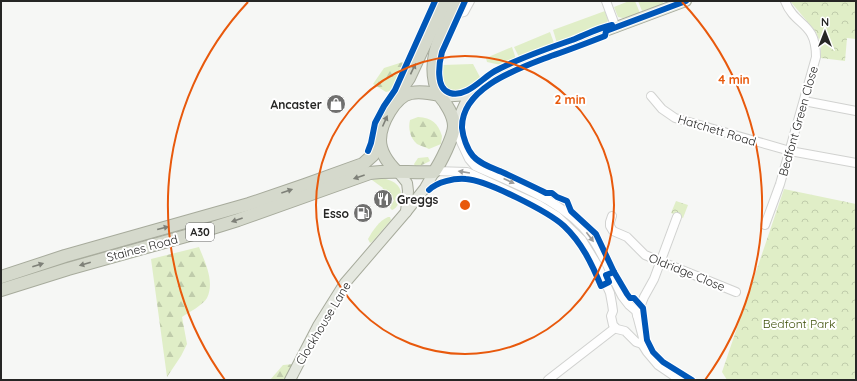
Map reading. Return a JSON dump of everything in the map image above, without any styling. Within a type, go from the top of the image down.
[{"type":"highway","points":[[440,96],[422,92],[411,93],[401,98],[396,103],[383,125],[380,140],[385,157],[398,173],[435,171],[447,147],[454,126],[450,112],[440,96],[434,82],[432,71],[434,57],[451,4]]},
{"type":"highway","points":[[396,103],[396,97],[409,78],[451,4]]},
{"type":"highway","name":"Staines Road","points":[[1,277],[64,256],[242,206],[305,185],[363,164],[373,155],[380,140]]},
{"type":"highway","name":"Staines Road","points":[[1,290],[238,220],[370,173],[398,173]]},
{"type":"main road","points":[[454,126],[469,95],[499,74],[517,64],[686,1]]},
{"type":"main road","points":[[440,96],[469,95]]},
{"type":"main road","name":"Clockhouse Lane","points":[[290,380],[318,326],[345,283],[406,212],[425,188],[435,171]]},
{"type":"main road","points":[[398,173],[407,183],[408,191],[406,212]]},
{"type":"street","points":[[451,4],[460,13],[464,12],[470,1]]},
{"type":"street","points":[[606,1],[616,28]]},
{"type":"street","name":"Bedfont Green Close","points":[[765,225],[790,151],[816,57],[814,37],[807,27],[797,18],[785,1]]},
{"type":"street","name":"Hatchett Road","points":[[651,96],[662,109],[675,118],[790,151],[856,163]]},
{"type":"street","points":[[804,101],[856,111]]},
{"type":"street","points":[[454,126],[469,159],[475,166],[539,196],[571,216],[591,237],[622,296],[634,309],[638,317],[643,338],[642,344]]},
{"type":"street","points":[[435,171],[467,172],[539,204],[557,216],[582,240],[598,266],[610,293],[613,311],[611,321],[616,328],[625,331],[636,342],[642,344],[658,365],[680,380]]},
{"type":"street","name":"Oldridge Close","points":[[612,216],[610,226],[613,231],[627,237],[645,255],[736,292]]},
{"type":"street","points":[[625,331],[635,326],[644,297],[654,279],[677,217]]},
{"type":"street","points":[[613,311],[621,305],[629,305],[644,297]]},
{"type":"street","points":[[548,380],[616,328]]},
{"type":"green space","points":[[629,1],[635,1],[640,13],[623,18],[618,17],[614,7]]},
{"type":"green space","points":[[638,1],[662,1],[664,4],[642,11]]},
{"type":"green space","points":[[790,1],[856,1],[856,39],[847,38],[845,61],[821,58],[821,45],[816,32]]},
{"type":"green space","points":[[605,11],[608,20],[606,26],[557,43],[553,30]]},
{"type":"green space","points":[[550,32],[554,43],[519,57],[514,47]]},
{"type":"green space","points":[[512,47],[516,59],[501,65],[487,62],[486,58]]},
{"type":"green space","points":[[406,61],[394,90],[386,92],[373,84],[384,68]]},
{"type":"green space","points":[[473,64],[481,79],[459,91],[448,89],[443,76],[442,65]]},
{"type":"green space","points":[[418,117],[434,122],[439,128],[442,136],[441,144],[429,149],[418,145],[415,142],[409,130],[409,123],[410,120]]},
{"type":"green space","points":[[428,157],[430,161],[422,165],[415,166],[414,164],[418,158]]},
{"type":"green space","points":[[380,178],[393,182],[401,191],[400,200],[396,207],[392,210],[390,208],[394,200],[382,190],[383,188],[372,180]]},
{"type":"green space","name":"Bedfont Park","points":[[784,189],[856,204],[856,380],[727,380],[722,372]]},
{"type":"green space","points":[[676,201],[688,205],[683,218],[671,213]]},
{"type":"green space","points":[[390,217],[391,220],[370,243],[368,239],[374,229],[379,223]]},
{"type":"green space","points":[[199,247],[210,279],[209,292],[207,298],[202,303],[182,317],[187,344],[167,377],[151,259]]},
{"type":"green space","points":[[294,364],[286,380],[270,380],[283,365]]},
{"type":"cycle path","points":[[368,151],[375,123],[395,90],[435,1]]},
{"type":"cycle path","points":[[465,1],[442,52],[439,69],[440,81],[445,91],[456,94],[468,90],[490,74],[514,62],[612,25]]},
{"type":"cycle path","points":[[686,1],[606,31],[605,36],[509,73],[494,81],[471,101],[464,114],[462,128],[464,139],[469,150],[473,156],[486,166],[546,193],[552,193],[567,201],[571,211],[596,234],[614,272],[627,294],[630,298],[634,298],[643,308],[647,340],[653,352],[663,362],[692,380]]},
{"type":"cycle path","points":[[429,190],[432,187],[451,180],[466,179],[488,185],[502,191],[532,205],[564,226],[576,239],[586,254],[601,286],[609,282],[606,275],[614,272]]},
{"type":"place","name":"Ancaster","points":[[336,104]]},
{"type":"place","name":"Greggs","points":[[383,199]]},
{"type":"place","name":"Esso","points":[[363,213]]}]
